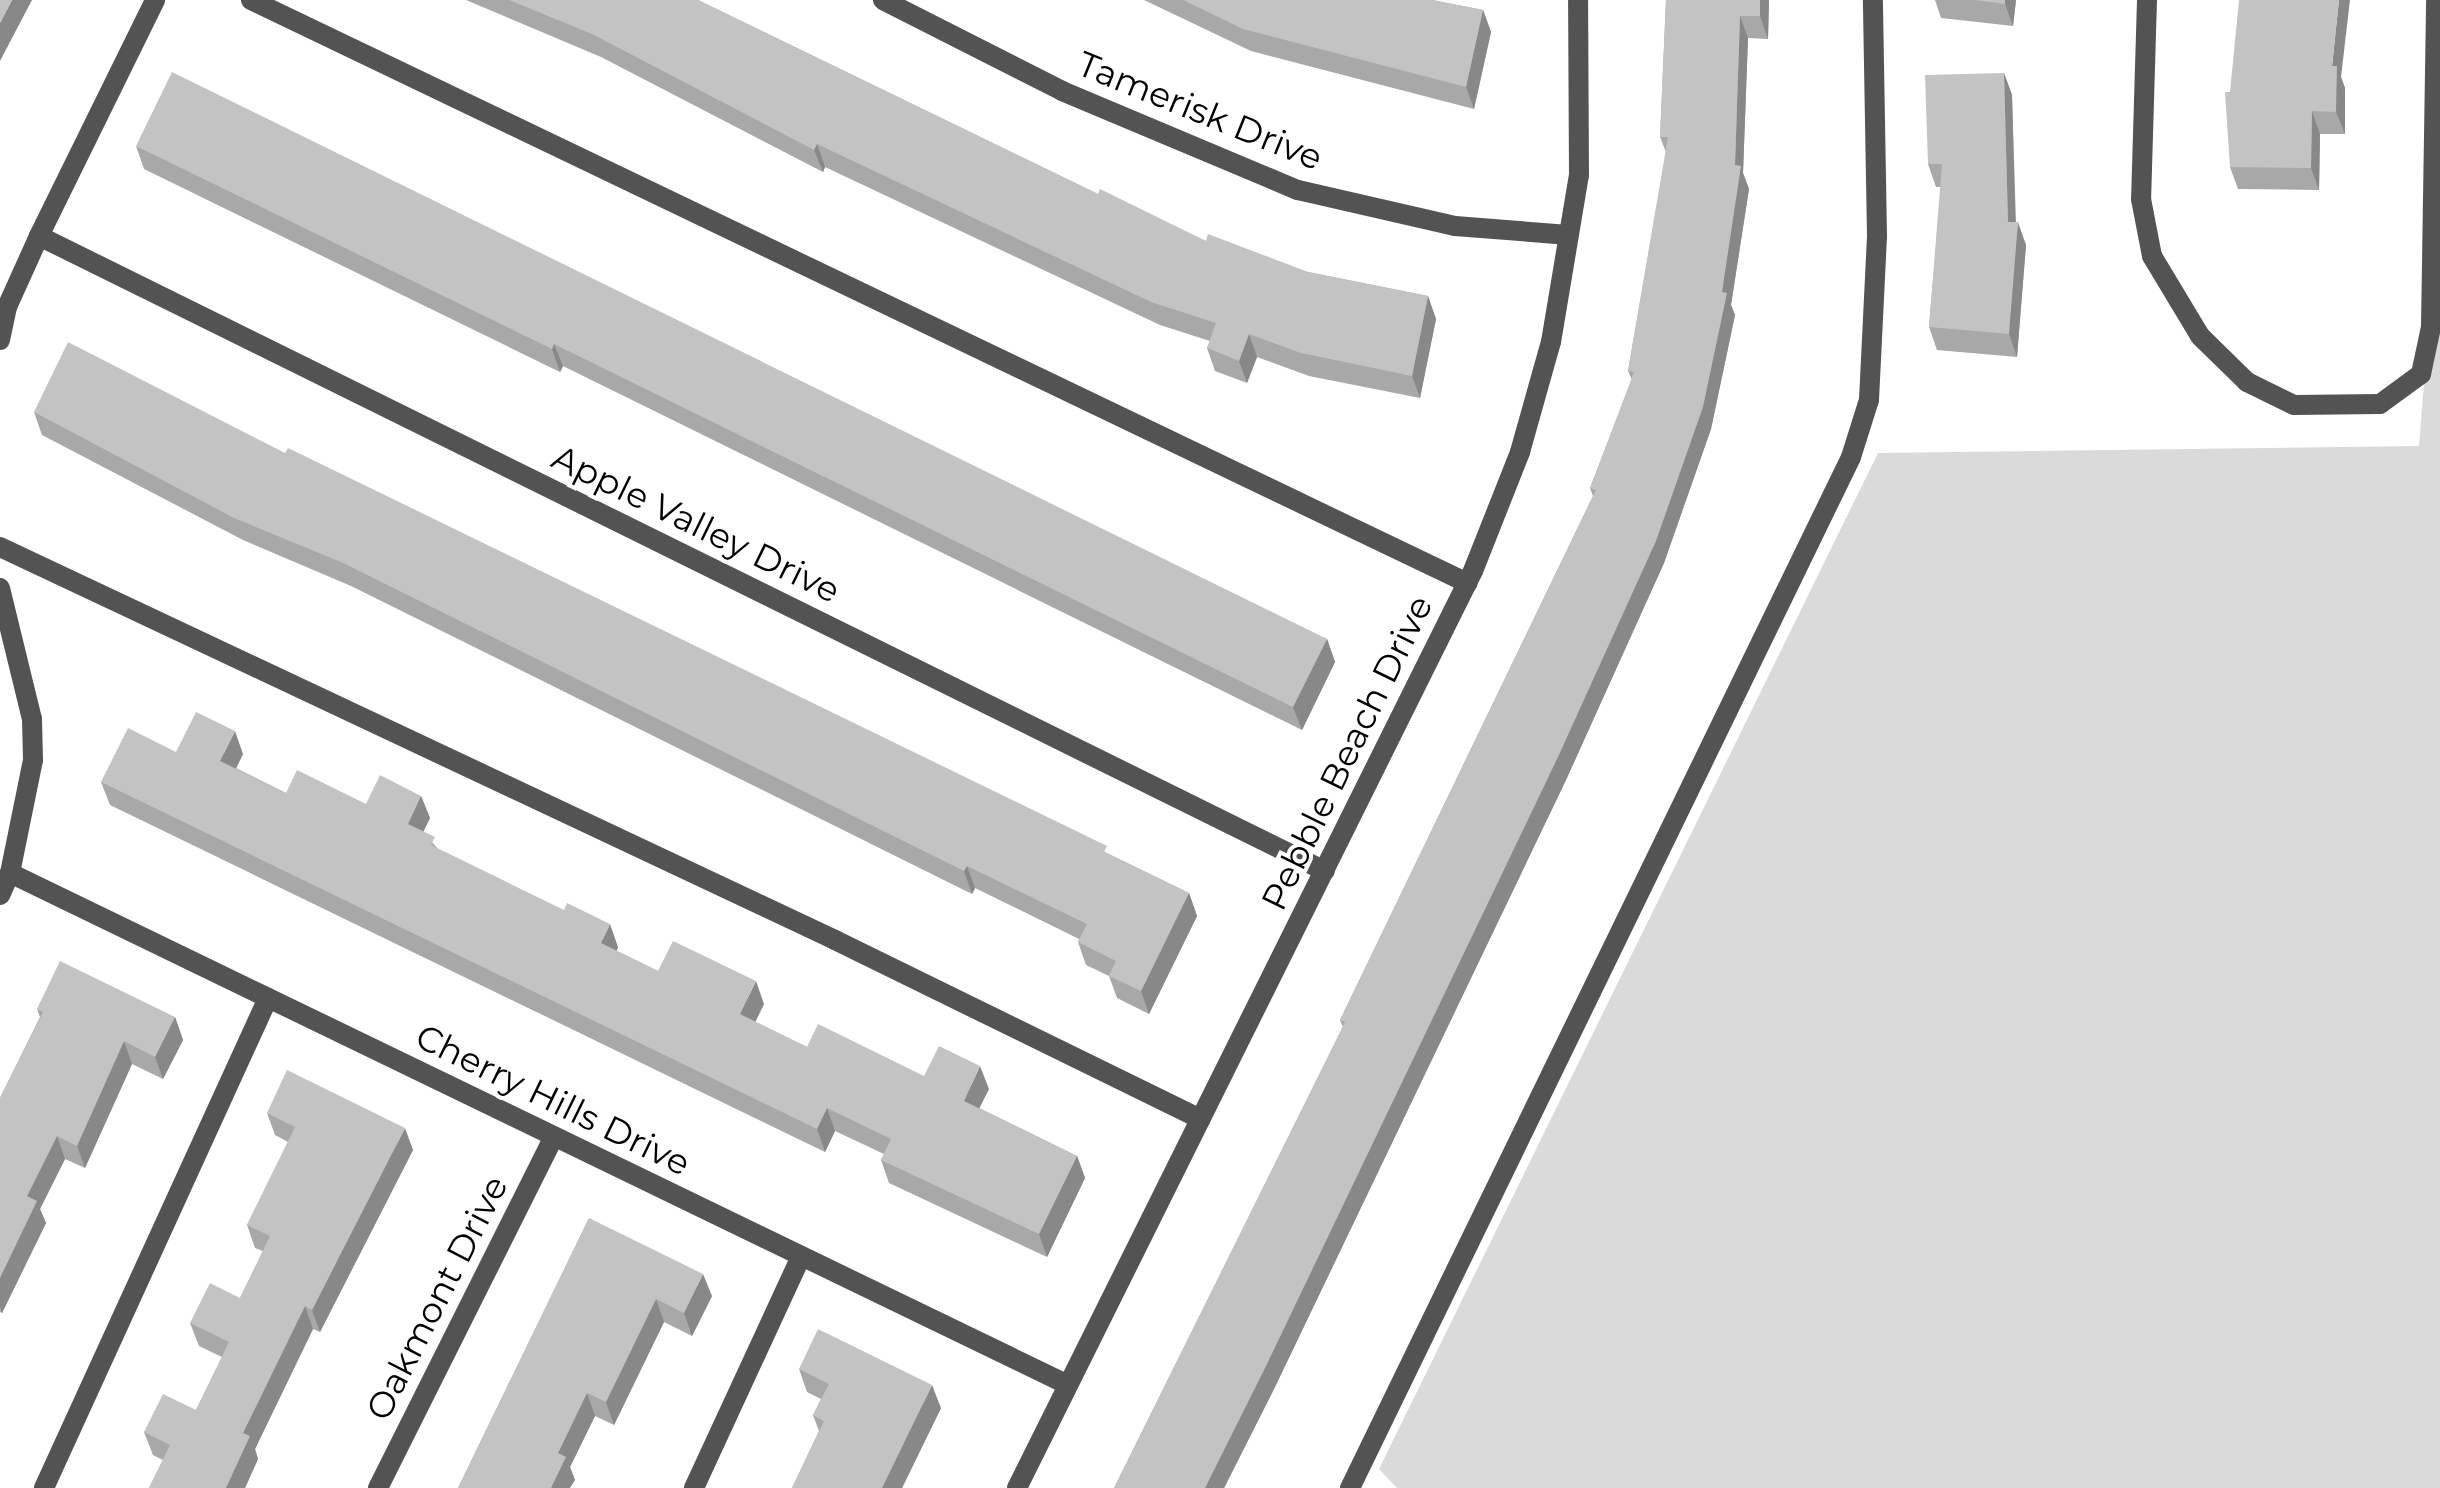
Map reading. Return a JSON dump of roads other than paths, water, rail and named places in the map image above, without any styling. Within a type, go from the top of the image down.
[{"type":"street","points":[[0,340],[6,307],[38,236],[155,0]]},
{"type":"street","points":[[251,0],[1467,584]]},
{"type":"street","name":"Tamerisk Drive","points":[[883,0],[1062,91],[1298,190],[1455,226],[1569,235]]},
{"type":"street","name":"Pebble Beach Drive","points":[[1017,1488],[1467,584],[1520,452],[1551,342],[1579,175],[1578,0]]},
{"type":"street","points":[[1350,1488],[1852,457],[1869,400],[1877,236],[1872,0]]},
{"type":"street","points":[[2147,0],[2141,199],[2152,256],[2200,336],[2247,382],[2294,406],[2380,404],[2421,374],[2432,327],[2436,0]]},
{"type":"street","name":"Apple Valley Drive","points":[[38,236],[1325,871]]},
{"type":"street","points":[[0,548],[836,940],[1201,1120]]},
{"type":"street","points":[[0,588],[32,718],[30,790],[10,873],[0,895]]},
{"type":"street","name":"Cherry Hills Drive","points":[[10,873],[1068,1385]]},
{"type":"street","points":[[44,1488],[268,998]]},
{"type":"street","name":"Oakmont Drive","points":[[378,1488],[554,1137]]},
{"type":"street","points":[[694,1488],[801,1256]]}]
